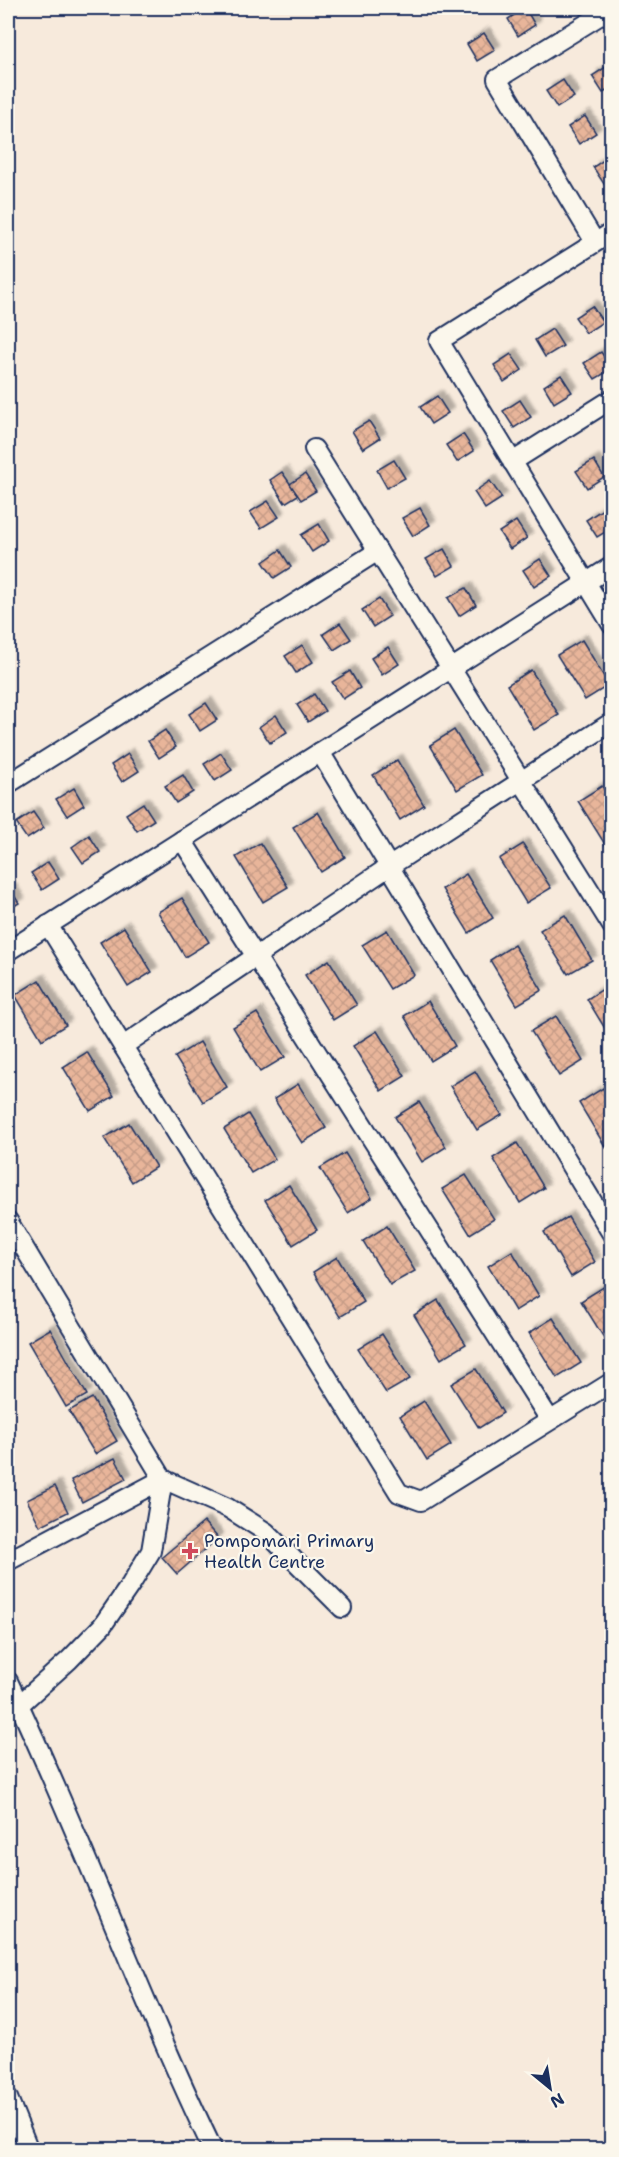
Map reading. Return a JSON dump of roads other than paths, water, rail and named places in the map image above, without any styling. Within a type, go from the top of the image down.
[{"type":"street","points":[[595,242],[497,80],[612,8]]},
{"type":"street","points":[[612,232],[438,341],[612,625]]},
{"type":"street","points":[[512,462],[612,399]]},
{"type":"street","points":[[314,448],[612,926]]},
{"type":"street","points":[[8,784],[378,551]]},
{"type":"street","points":[[8,951],[612,566]]},
{"type":"street","points":[[123,1046],[390,866],[612,722]]},
{"type":"street","points":[[320,752],[612,1234]]},
{"type":"street","points":[[182,840],[550,1420]]},
{"type":"street","points":[[48,925],[399,1492],[421,1501],[612,1382]]},
{"type":"street","points":[[8,1221],[163,1479],[228,1508],[266,1532],[342,1608]]},
{"type":"street","points":[[8,1561],[163,1479]]},
{"type":"street","points":[[19,1705],[69,1660],[102,1626],[131,1584],[151,1551],[163,1479]]},
{"type":"street","points":[[8,1681],[39,1748],[178,2077],[213,2150]]},
{"type":"street","points":[[8,2098],[29,2150]]},
{"type":"place","name":"Pompomari Primary Health Centre","points":[[190,1551]]}]
